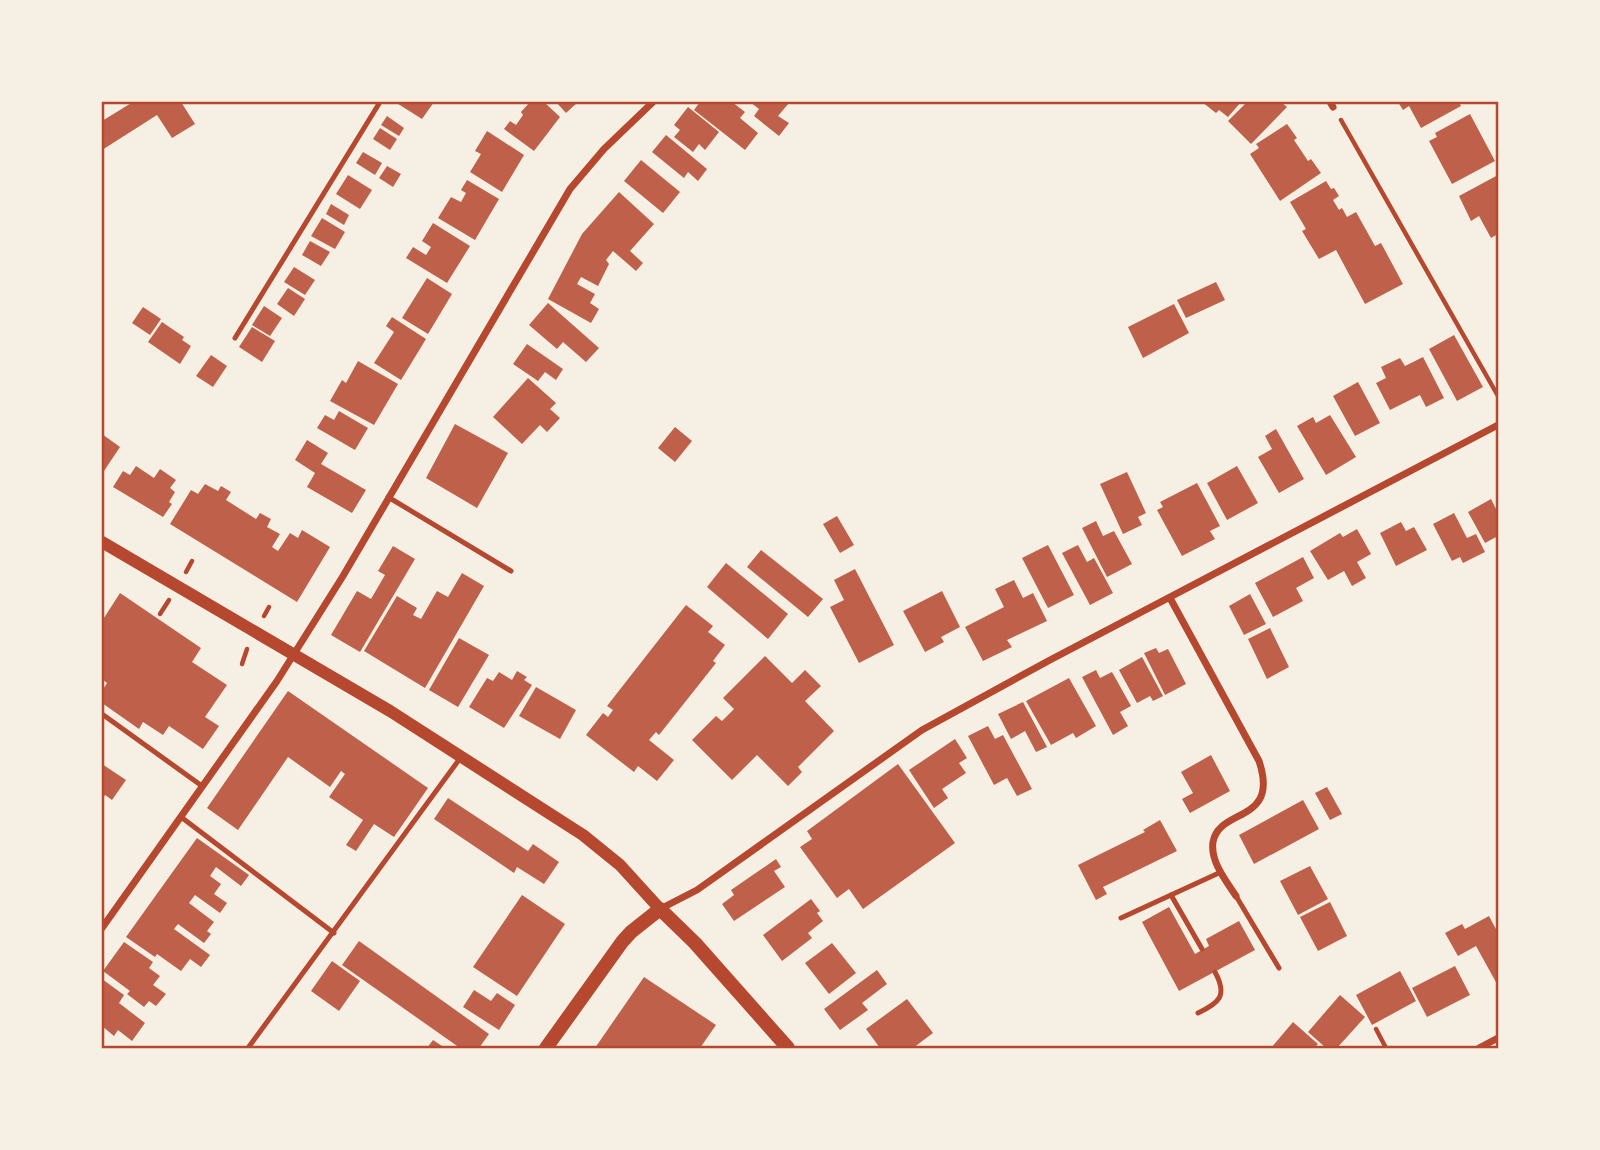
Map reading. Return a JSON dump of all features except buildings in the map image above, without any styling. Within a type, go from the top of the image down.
[{"type":"main road","points":[[545,1048],[622,942],[660,909],[695,943],[789,1048]]},
{"type":"street","points":[[102,928],[260,708],[343,576],[570,190],[604,149],[653,102]]},
{"type":"street","points":[[102,542],[462,755],[599,847],[620,864],[660,909],[697,890],[922,730],[1499,425]]},
{"type":"street","points":[[1170,598],[1259,761],[1265,779],[1265,792],[1259,801],[1216,834],[1213,849],[1221,872],[1236,896]]},
{"type":"street","points":[[1479,1048],[1499,1038]]},
{"type":"lane","points":[[235,338],[380,102]]},
{"type":"lane","points":[[388,497],[511,571]]},
{"type":"lane","points":[[102,715],[202,786]]},
{"type":"lane","points":[[248,1048],[462,755]]},
{"type":"lane","points":[[181,817],[334,933]]},
{"type":"lane","points":[[1121,918],[1221,872]]},
{"type":"lane","points":[[1171,895],[1202,949]]},
{"type":"lane","points":[[1236,896],[1279,968]]},
{"type":"lane","points":[[1198,1013],[1213,1006],[1221,995],[1222,987],[1215,972]]},
{"type":"path","points":[[1331,104],[1499,396]]},
{"type":"path","points":[[1376,1029],[1387,1048]]}]
